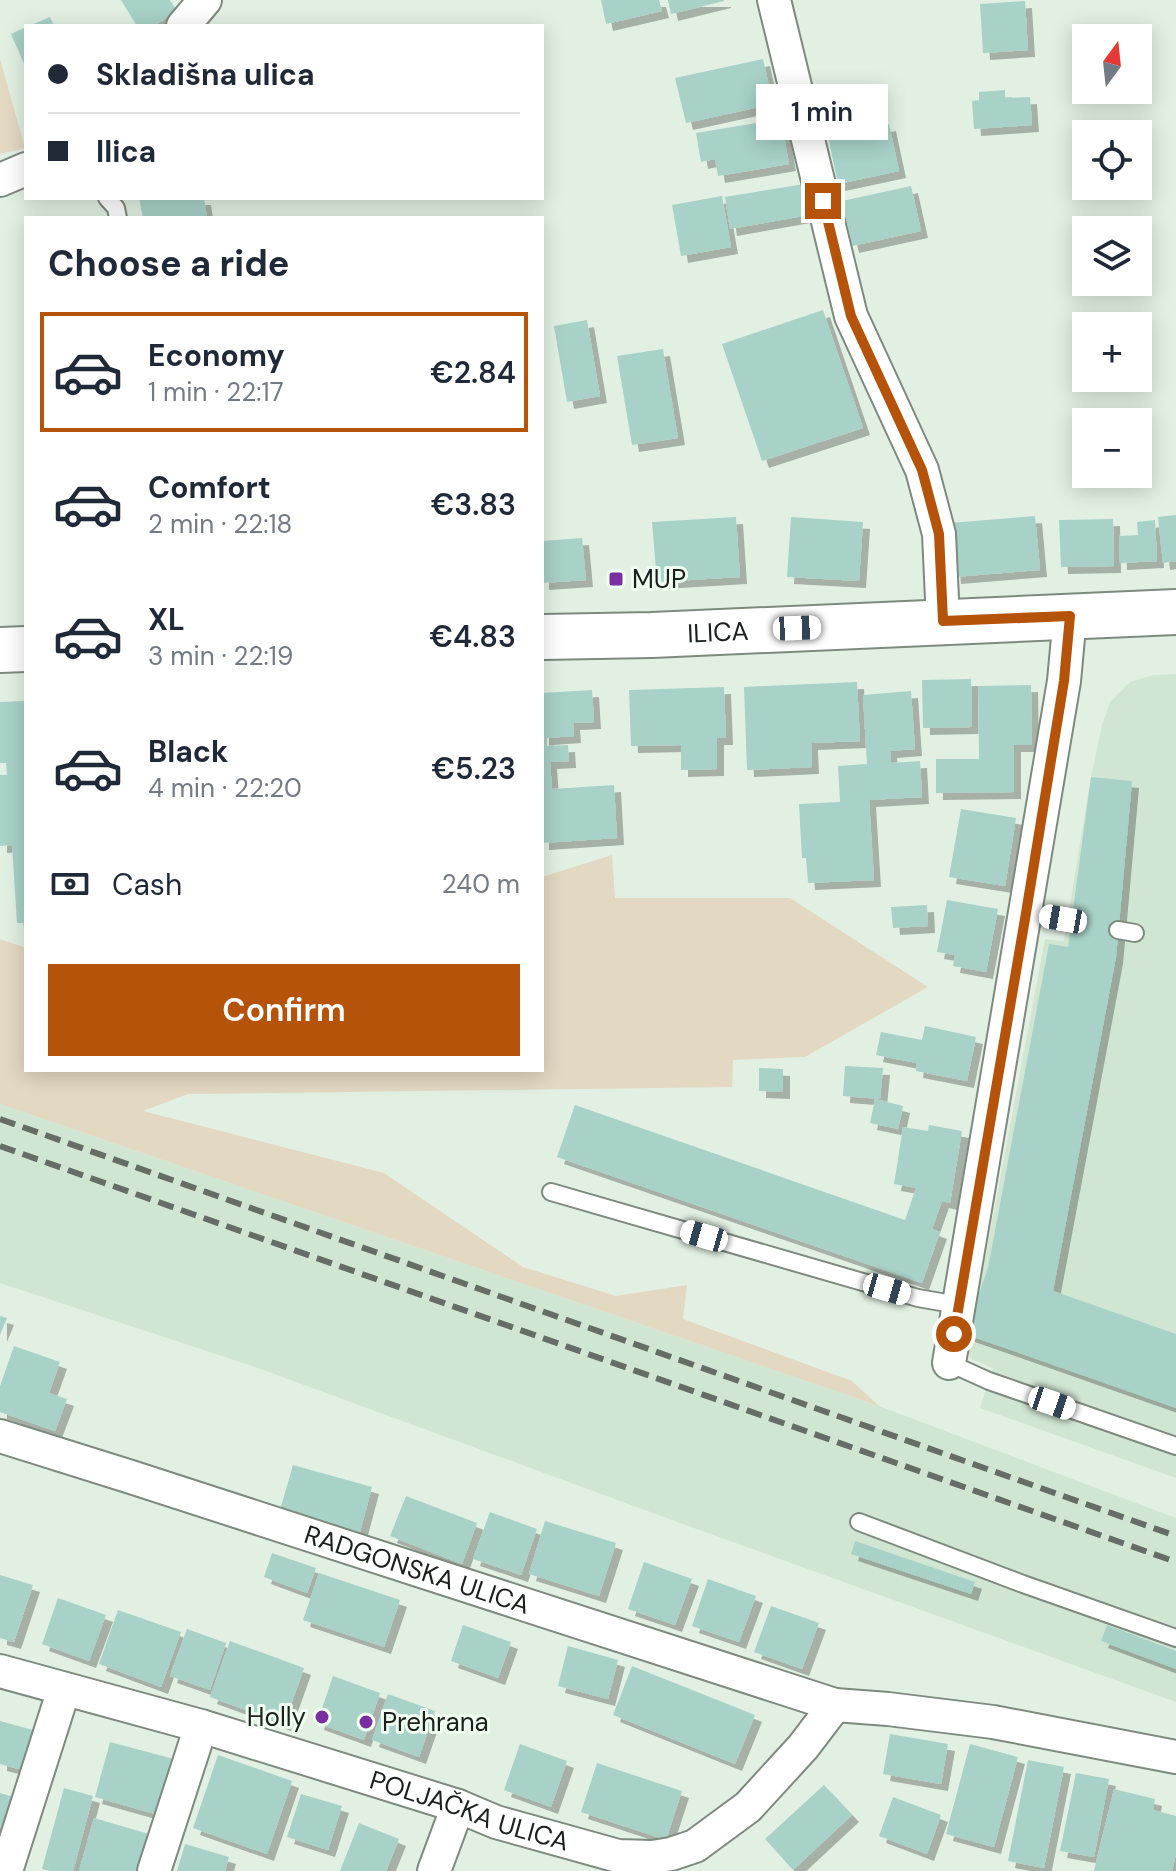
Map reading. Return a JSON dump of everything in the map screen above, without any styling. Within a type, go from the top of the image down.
[{"type":"main road","name":"ILICA","points":[[544,637],[1176,612]]},
{"type":"main road","points":[[0,650],[24,649]]},
{"type":"street","points":[[185,24],[205,0]]},
{"type":"street","points":[[774,0],[851,316],[922,470],[939,534],[943,621]]},
{"type":"street","points":[[0,180],[24,170]]},
{"type":"street","points":[[949,1363],[1064,681],[1070,616]]},
{"type":"street","name":"RADGONSKA ULICA","points":[[0,1436],[835,1705]]},
{"type":"street","name":"POLJAČKA ULICA","points":[[0,1671],[201,1726],[458,1806],[496,1822],[618,1856],[652,1857],[695,1846],[748,1807],[803,1747],[835,1705]]},
{"type":"street","points":[[6,1871],[64,1689]]},
{"type":"street","points":[[835,1705],[993,1722],[1176,1757]]},
{"type":"street","points":[[154,1871],[201,1726]]},
{"type":"street","points":[[434,1871],[458,1806]]},
{"type":"lane","points":[[1026,913],[1071,920]]},
{"type":"lane","points":[[551,1192],[918,1298],[958,1305]]},
{"type":"lane","points":[[949,1363],[989,1381],[1176,1446]]},
{"type":"lane","points":[[859,1522],[1176,1638]]},
{"type":"shaded area","points":[[0,59],[24,148],[0,154]]},
{"type":"shaded area","points":[[1176,674],[1176,1478],[980,1408],[993,1368],[971,1359],[964,1343],[964,1331],[984,1265],[1045,939],[1064,941],[1102,725],[1110,702],[1130,682],[1153,675]]},
{"type":"shaded area","points":[[612,855],[615,898],[790,898],[928,987],[805,1057],[733,1060],[732,1087],[188,1094],[143,1111],[384,1173],[523,1267],[616,1296],[687,1285],[683,1319],[852,1381],[879,1406],[0,1104],[0,939],[24,947],[24,1072],[544,1072],[544,876]]},
{"type":"shaded area","points":[[0,1104],[879,1406],[1176,1518],[1176,1702],[255,1367],[0,1283]]},
{"type":"building","points":[[121,0],[170,0],[177,11],[157,24],[136,24]]},
{"type":"building","points":[[601,0],[659,0],[662,11],[606,24]]},
{"type":"building","points":[[668,0],[724,0],[724,1],[671,14]]},
{"type":"building","points":[[1025,1],[1028,50],[983,53],[980,4]]},
{"type":"building","points":[[50,17],[53,24],[34,24]]},
{"type":"building","points":[[24,28],[24,63],[11,34]]},
{"type":"building","points":[[763,59],[773,104],[686,123],[675,78]]},
{"type":"building","points":[[1005,90],[1005,98],[1030,97],[1032,125],[974,129],[972,101],[979,100],[979,92]]},
{"type":"building","points":[[781,119],[789,164],[718,176],[715,159],[701,162],[696,133]]},
{"type":"building","points":[[889,124],[899,171],[838,184],[828,136]]},
{"type":"building","points":[[804,184],[809,215],[730,229],[725,197]]},
{"type":"building","points":[[911,186],[921,231],[852,246],[842,201]]},
{"type":"building","points":[[722,196],[731,247],[681,256],[672,205]]},
{"type":"building","points":[[139,200],[204,200],[207,216],[143,216]]},
{"type":"building","points":[[823,310],[863,428],[762,461],[722,344]]},
{"type":"building","points":[[587,320],[600,396],[567,402],[554,326]]},
{"type":"building","points":[[663,349],[678,438],[632,445],[617,356]]},
{"type":"building","points":[[1176,515],[1176,561],[1163,563],[1158,517]]},
{"type":"building","points":[[1035,516],[1040,570],[954,577],[949,523]]},
{"type":"building","points":[[736,517],[740,577],[657,582],[652,522]]},
{"type":"building","points":[[791,517],[863,522],[859,581],[787,577]]},
{"type":"building","points":[[1113,519],[1114,566],[1061,567],[1059,520]]},
{"type":"building","points":[[1155,520],[1157,561],[1120,563],[1119,536],[1138,535],[1137,522]]},
{"type":"building","points":[[582,538],[586,580],[544,583],[544,541]]},
{"type":"building","points":[[971,679],[972,727],[923,728],[922,680]]},
{"type":"building","points":[[857,682],[860,741],[811,743],[812,767],[747,770],[744,687]]},
{"type":"building","points":[[1031,685],[1032,745],[1014,745],[1014,792],[936,793],[936,759],[979,759],[978,686]]},
{"type":"building","points":[[724,687],[726,738],[717,738],[717,769],[681,770],[681,745],[631,746],[629,690]]},
{"type":"building","points":[[592,690],[594,722],[573,723],[574,736],[547,738],[547,746],[568,745],[569,761],[550,762],[552,789],[614,785],[617,838],[544,843],[544,693]]},
{"type":"building","points":[[911,691],[915,749],[890,751],[891,763],[920,761],[922,797],[869,800],[874,880],[808,883],[806,858],[802,858],[799,804],[840,802],[838,766],[867,764],[863,695]]},
{"type":"building","points":[[24,701],[24,923],[17,923],[12,845],[0,846],[0,775],[7,775],[6,763],[0,763],[0,702]]},
{"type":"building","points":[[1091,777],[1132,781],[1116,957],[1053,1291],[1176,1334],[1176,1408],[965,1334],[988,1268],[1049,944],[1068,947]]},
{"type":"building","points":[[961,809],[1016,818],[1005,886],[949,877]]},
{"type":"building","points":[[947,900],[998,909],[986,972],[953,966],[955,955],[937,952]]},
{"type":"building","points":[[927,905],[928,926],[893,928],[891,907]]},
{"type":"building","points":[[925,1026],[976,1037],[967,1081],[916,1071],[917,1063],[876,1055],[881,1032],[922,1040]]},
{"type":"building","points":[[845,1066],[883,1068],[880,1099],[843,1096]]},
{"type":"building","points":[[759,1068],[783,1069],[783,1092],[759,1091]]},
{"type":"building","points":[[875,1099],[903,1106],[898,1129],[870,1123]]},
{"type":"building","points":[[575,1105],[905,1220],[916,1188],[894,1184],[903,1127],[928,1131],[929,1125],[962,1131],[950,1203],[942,1201],[932,1229],[940,1232],[922,1283],[557,1157]]},
{"type":"building","points":[[0,1316],[7,1318],[0,1335]]},
{"type":"building","points":[[14,1346],[60,1362],[49,1393],[67,1399],[55,1431],[0,1412],[0,1386]]},
{"type":"building","points":[[293,1465],[372,1487],[360,1532],[280,1510]]},
{"type":"building","points":[[406,1496],[477,1523],[462,1564],[390,1536]]},
{"type":"building","points":[[490,1512],[537,1529],[521,1575],[473,1559]]},
{"type":"building","points":[[545,1521],[616,1543],[599,1596],[529,1574]]},
{"type":"building","points":[[855,1541],[975,1582],[971,1594],[851,1554]]},
{"type":"building","points":[[272,1553],[316,1568],[307,1593],[264,1577]]},
{"type":"building","points":[[644,1562],[692,1579],[675,1625],[628,1609]]},
{"type":"building","points":[[319,1573],[400,1600],[384,1647],[303,1620]]},
{"type":"building","points":[[0,1575],[33,1585],[14,1642],[0,1638]]},
{"type":"building","points":[[708,1579],[756,1596],[739,1642],[692,1626]]},
{"type":"building","points":[[58,1598],[106,1615],[89,1661],[42,1644]]},
{"type":"building","points":[[771,1606],[819,1623],[802,1669],[754,1652]]},
{"type":"building","points":[[118,1610],[181,1632],[161,1687],[99,1664]]},
{"type":"building","points":[[463,1625],[511,1642],[498,1678],[451,1661]]},
{"type":"building","points":[[1107,1625],[1176,1651],[1176,1669],[1101,1641]]},
{"type":"building","points":[[187,1629],[226,1643],[210,1690],[170,1676]]},
{"type":"building","points":[[230,1641],[304,1668],[284,1724],[210,1697]]},
{"type":"building","points":[[568,1646],[618,1660],[608,1699],[558,1686]]},
{"type":"building","points":[[632,1666],[755,1715],[735,1764],[613,1715]]},
{"type":"building","points":[[333,1676],[380,1693],[364,1740],[317,1723]]},
{"type":"building","points":[[388,1694],[435,1711],[419,1757],[372,1740]]},
{"type":"building","points":[[0,1721],[33,1730],[23,1770],[0,1764]]},
{"type":"building","points":[[890,1734],[948,1744],[941,1784],[883,1774]]},
{"type":"building","points":[[110,1742],[174,1759],[159,1815],[95,1797]]},
{"type":"building","points":[[520,1744],[567,1761],[551,1807],[504,1790]]},
{"type":"building","points":[[970,1744],[1018,1757],[994,1847],[946,1834]]},
{"type":"building","points":[[218,1755],[292,1781],[267,1854],[193,1828]]},
{"type":"building","points":[[1028,1760],[1064,1767],[1044,1868],[1008,1861]]},
{"type":"building","points":[[597,1763],[682,1791],[666,1840],[581,1812]]},
{"type":"building","points":[[1076,1773],[1109,1779],[1094,1857],[1060,1851]]},
{"type":"building","points":[[824,1785],[852,1815],[793,1870],[765,1839]]},
{"type":"building","points":[[64,1788],[93,1796],[73,1871],[50,1871],[42,1869]]},
{"type":"building","points":[[1114,1789],[1155,1799],[1153,1810],[1176,1816],[1176,1853],[1172,1871],[1094,1871]]},
{"type":"building","points":[[0,1793],[14,1797],[0,1848]]},
{"type":"building","points":[[301,1794],[342,1806],[328,1850],[287,1837]]},
{"type":"building","points":[[893,1797],[941,1815],[927,1854],[879,1836]]},
{"type":"building","points":[[94,1818],[149,1834],[138,1871],[79,1871]]},
{"type":"building","points":[[359,1823],[399,1839],[386,1871],[340,1871]]},
{"type":"building","points":[[185,1844],[229,1857],[225,1871],[177,1871]]},
{"type":"railway","points":[[0,1119],[1176,1536]]},
{"type":"railway","points":[[0,1146],[1176,1562]]},
{"type":"place","name":"MUP","points":[[616,579]]},
{"type":"place","name":"Holly","points":[[322,1717]]},
{"type":"place","name":"Prehrana","points":[[366,1722]]},
{"type":"route","points":[[823,201],[851,316],[922,470],[939,534],[943,621],[1070,616],[1064,681],[954,1334]]}]
